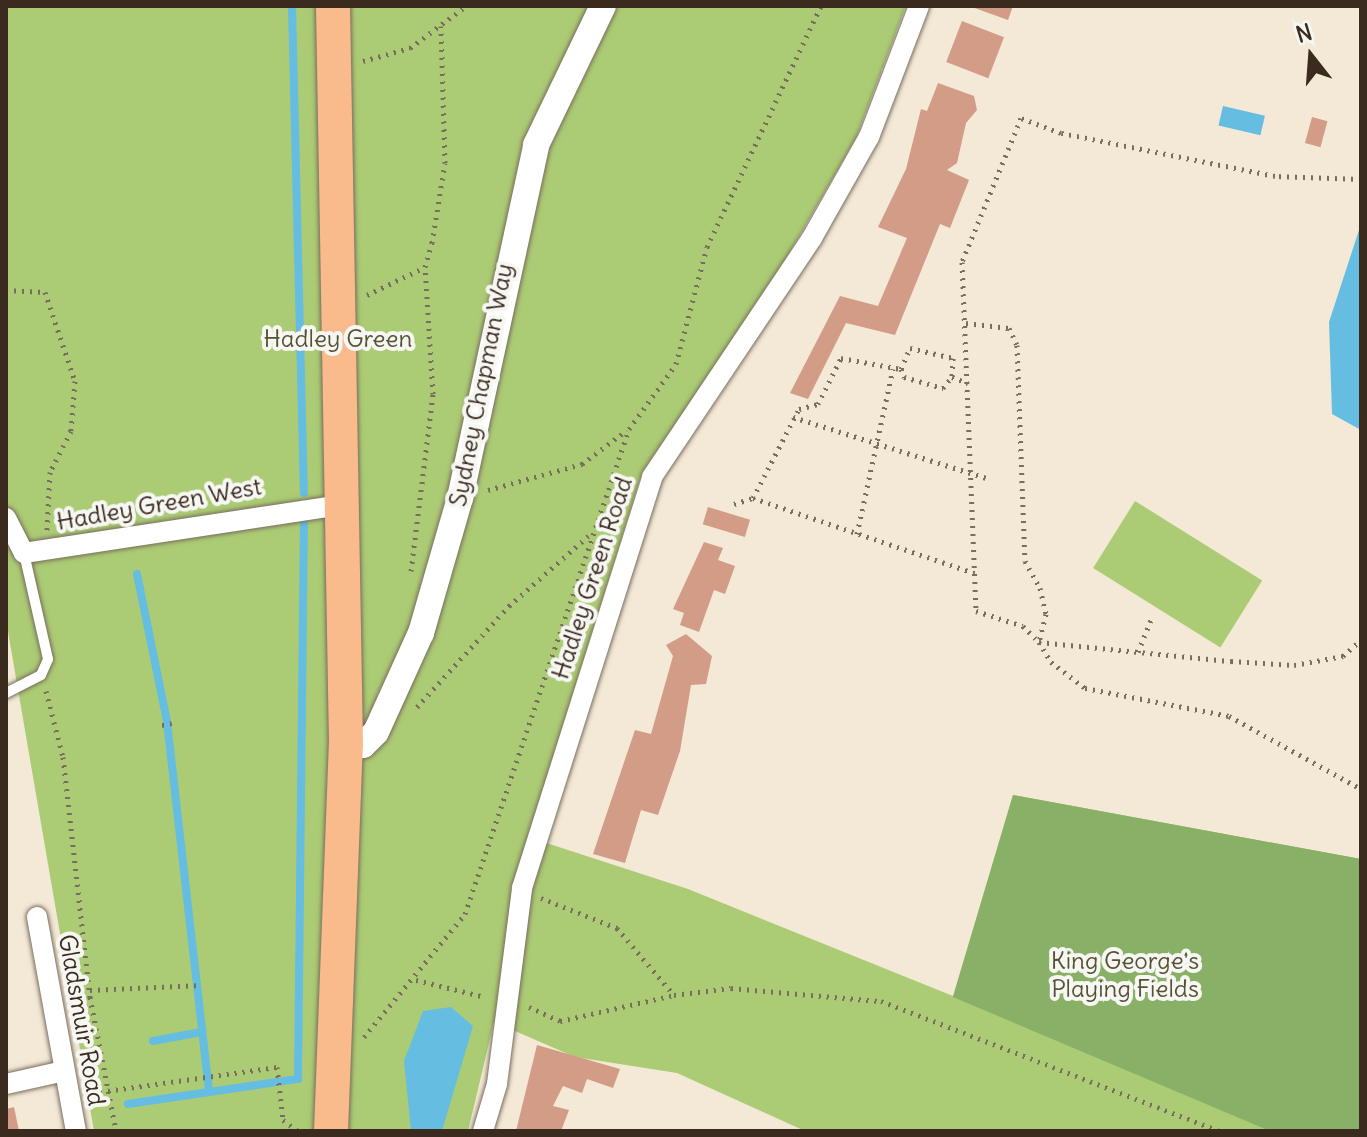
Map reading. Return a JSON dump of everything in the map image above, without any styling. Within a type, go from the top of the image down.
[{"type":"main road","points":[[331,1131],[335,985],[361,738],[343,505],[333,6]]},
{"type":"street","name":"Sydney Chapman Way","points":[[361,738],[402,687],[427,613],[460,498],[536,145],[603,6]]},
{"type":"street","name":"Hadley Green Road","points":[[483,1131],[509,1001],[522,888],[652,477],[819,225],[869,137],[919,6]]},
{"type":"street","name":"Hadley Green West","points":[[24,553],[343,505]]},
{"type":"street","points":[[6,518],[24,553]]},
{"type":"street","name":"Gladsmuir Road","points":[[37,917],[76,1131]]},
{"type":"street","points":[[6,1084],[64,1071]]},
{"type":"lane","points":[[6,693],[41,675],[48,659],[24,553]]},
{"type":"path","points":[[336,63],[400,52],[466,6]]},
{"type":"path","points":[[333,1070],[416,980],[465,914],[590,534],[629,429],[676,364],[707,247],[821,6]]},
{"type":"path","points":[[427,613],[409,551],[433,394],[425,267],[445,163],[441,26]]},
{"type":"path","points":[[1361,179],[1286,178],[1061,133],[1021,118],[962,262],[976,611],[1023,626],[1085,688],[1229,716],[1361,789]]},
{"type":"path","points":[[341,304],[425,267]]},
{"type":"path","points":[[6,290],[45,292],[75,381],[71,431],[50,472],[45,551]]},
{"type":"path","points":[[966,323],[1009,328],[1017,345],[1025,561],[1046,614],[1039,642]]},
{"type":"path","points":[[910,348],[953,358],[952,377],[943,388],[904,377],[901,369],[910,348]]},
{"type":"path","points":[[753,498],[793,417],[818,404],[841,358],[901,369]]},
{"type":"path","points":[[857,534],[893,369]]},
{"type":"path","points":[[952,377],[969,383]]},
{"type":"path","points":[[793,417],[973,478],[986,478]]},
{"type":"path","points":[[460,498],[582,464],[629,429]]},
{"type":"path","points":[[734,504],[753,498],[975,573]]},
{"type":"path","points":[[361,738],[405,721],[509,606],[590,534]]},
{"type":"path","points":[[1138,652],[1151,619]]},
{"type":"path","points":[[1039,642],[1294,665],[1343,656],[1361,640]]},
{"type":"path","points":[[41,675],[63,757],[90,990],[116,1131]]},
{"type":"path","points":[[162,725],[172,723]]},
{"type":"path","points":[[538,896],[617,928],[674,995]]},
{"type":"path","points":[[416,980],[509,1001],[560,1021],[674,995],[731,988],[881,1001],[1219,1131]]},
{"type":"path","points":[[90,990],[202,985]]},
{"type":"path","points":[[107,1091],[277,1067],[283,1120],[298,1131]]},
{"type":"green space","name":"Hadley Green","points":[[6,6],[906,6],[856,138],[780,269],[642,473],[528,837],[688,889],[953,996],[1013,795],[1361,859],[1361,1131],[805,1131],[677,1073],[575,1057],[494,1022],[468,1131],[94,1131],[6,620]]},
{"type":"green space","points":[[1135,501],[1262,580],[1220,647],[1093,568]]},
{"type":"green space","name":"King George's Playing Fields","points":[[1013,795],[1361,859],[1361,1131],[1270,1131],[953,997]]},
{"type":"water","points":[[1223,106],[1265,116],[1260,135],[1219,125]]},
{"type":"water","points":[[1361,224],[1361,430],[1332,414],[1329,322]]},
{"type":"water","points":[[451,1007],[473,1026],[442,1131],[411,1131],[404,1061],[423,1011]]},
{"type":"building","points":[[969,6],[1013,6],[1008,20]]},
{"type":"building","points":[[962,21],[1004,37],[988,78],[946,62]]},
{"type":"building","points":[[938,83],[974,96],[977,110],[966,123],[957,163],[947,170],[969,180],[950,228],[940,224],[895,335],[846,323],[808,399],[790,393],[840,296],[878,306],[907,238],[878,227],[906,169],[921,109],[927,111]]},
{"type":"building","points":[[1312,117],[1327,121],[1320,147],[1305,143]]},
{"type":"building","points":[[708,507],[750,520],[745,537],[703,524]]},
{"type":"building","points":[[704,542],[723,548],[718,560],[735,566],[725,594],[714,590],[699,632],[680,625],[684,613],[673,609]]},
{"type":"building","points":[[686,634],[712,656],[706,684],[691,685],[680,751],[658,815],[641,810],[625,863],[593,854],[635,730],[651,734],[673,656],[666,645]]},
{"type":"building","points":[[537,1045],[620,1069],[613,1088],[587,1079],[582,1093],[563,1086],[553,1106],[569,1110],[561,1131],[516,1131]]},
{"type":"building","points":[[14,1107],[19,1131],[6,1131],[6,1109]]},
{"type":"waterway","points":[[292,6],[304,493]]},
{"type":"waterway","points":[[128,1104],[298,1079],[304,519]]},
{"type":"waterway","points":[[137,574],[167,722],[209,1092]]},
{"type":"waterway","points":[[153,1041],[201,1032]]}]
